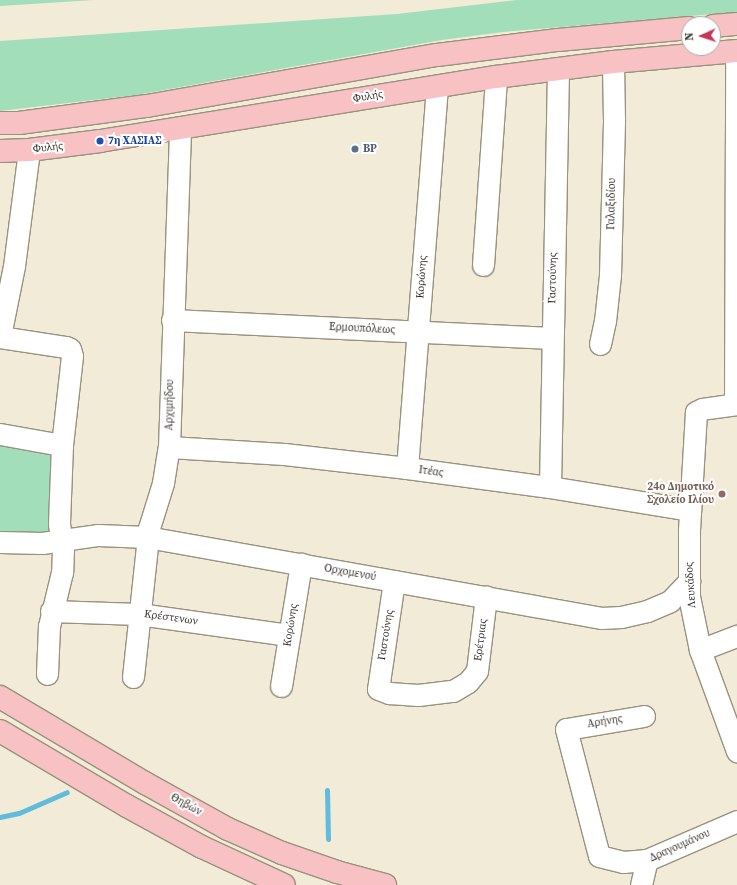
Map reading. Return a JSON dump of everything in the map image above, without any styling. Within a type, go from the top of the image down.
[{"type":"main road","points":[[721,25],[737,24]]},
{"type":"main road","points":[[0,123],[19,123],[147,106],[437,55],[558,40],[681,29]]},
{"type":"main road","name":"Φυλής","points":[[0,151],[29,150],[180,129],[496,77],[613,62],[736,51]]},
{"type":"main road","name":"Θηβών","points":[[0,697],[145,783],[228,829],[282,853],[337,872],[385,885]]},
{"type":"main road","points":[[0,731],[127,806],[202,847],[284,885]]},
{"type":"street","points":[[736,51],[736,404]]},
{"type":"street","name":"Γαλαξιδίου","points":[[600,344],[605,321],[610,275],[614,120],[613,62]]},
{"type":"street","name":"Γαστούνης","points":[[550,487],[558,70]]},
{"type":"street","points":[[483,265],[496,77]]},
{"type":"street","name":"Κορώνης","points":[[407,468],[437,86]]},
{"type":"street","name":"Αρχιμήδου","points":[[134,676],[147,537],[163,483],[169,447],[172,320],[180,129]]},
{"type":"street","points":[[29,150],[14,266],[0,337],[66,346],[70,349],[72,356],[62,445],[59,524],[63,549],[62,572],[48,626],[47,674]]},
{"type":"street","name":"Ερμουπόλεως","points":[[172,320],[552,338]]},
{"type":"street","name":"Λευκάδος","points":[[736,404],[702,409],[696,412],[690,510],[689,588],[698,640],[737,750]]},
{"type":"street","points":[[0,434],[62,445]]},
{"type":"street","name":"Ιτέας","points":[[169,447],[284,454],[407,468],[550,487],[690,510]]},
{"type":"street","name":"Ορχομενού","points":[[0,542],[42,543],[61,539],[98,535],[147,537],[601,618],[621,617],[647,611],[670,601],[689,588]]},
{"type":"street","name":"Κορώνης","points":[[281,686],[300,564]]},
{"type":"street","name":"Γαστούνης","points":[[378,689],[394,581]]},
{"type":"street","name":"Ερέτριας","points":[[378,689],[389,693],[418,695],[453,691],[468,682],[477,671],[486,597]]},
{"type":"street","name":"Κρέστενων","points":[[51,610],[139,614],[289,635]]},
{"type":"street","points":[[698,640],[737,636]]},
{"type":"street","name":"Αρήνης","points":[[644,716],[566,729],[599,856],[623,862],[647,860]]},
{"type":"street","name":"Δραγουμάνου","points":[[641,885],[647,860],[737,821]]},
{"type":"green space","points":[[0,0],[94,0],[0,6]]},
{"type":"green space","points":[[517,0],[737,0],[737,12],[503,32],[442,40],[136,95],[0,111],[0,41],[397,14]]},
{"type":"green space","points":[[0,443],[53,450],[49,533],[0,537]]},
{"type":"waterway","points":[[327,790],[328,839]]},
{"type":"waterway","points":[[0,817],[19,813],[67,792]]},
{"type":"place","name":"7η ΧΑΣΙΑΣ","points":[[100,141]]},
{"type":"place","name":"BP","points":[[355,149]]},
{"type":"place","name":"24ο Δημοτικό Σχολείο Ιλίου","points":[[722,494]]}]
